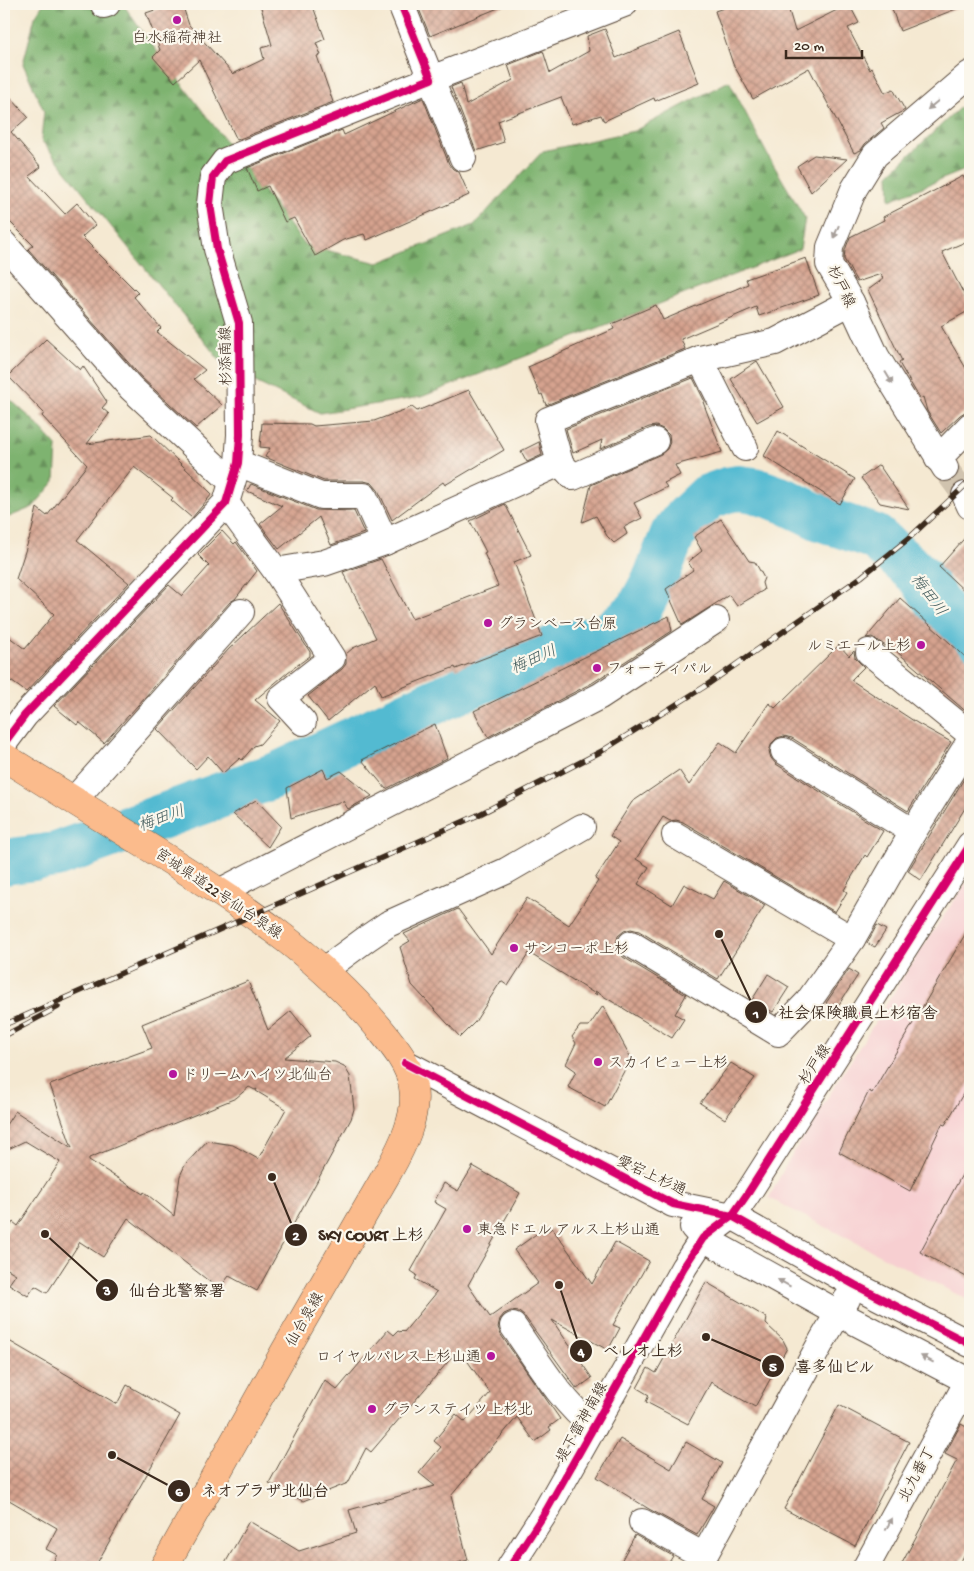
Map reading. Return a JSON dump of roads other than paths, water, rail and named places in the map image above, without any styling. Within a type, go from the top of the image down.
[{"type":"main road","name":"宮城県道22号仙台泉線","points":[[4,757],[220,891],[278,931],[324,970],[364,1010],[405,1063]]},
{"type":"main road","name":"仙台泉線","points":[[164,1567],[402,1145],[413,1109],[413,1086],[405,1063]]},
{"type":"street","points":[[401,4],[463,158]]},
{"type":"street","name":"杉添南線","points":[[232,483],[240,435],[239,324],[217,249],[210,204],[213,176],[225,161],[624,4]]},
{"type":"street","name":"杉戸線","points":[[970,74],[875,155],[854,189],[830,247],[829,264],[851,302],[876,356],[942,463],[970,426]]},
{"type":"street","points":[[4,244],[130,388],[232,483],[276,571],[332,658],[281,698],[303,722]]},
{"type":"street","points":[[655,441],[573,477],[560,463],[548,420],[700,359],[776,342],[851,302]]},
{"type":"street","points":[[700,359],[745,448]]},
{"type":"street","points":[[276,571],[324,563],[385,542],[560,463]]},
{"type":"street","points":[[232,483],[321,496],[364,496],[385,542]]},
{"type":"street","points":[[4,743],[25,715],[232,483]]},
{"type":"street","points":[[74,800],[241,612]]},
{"type":"street","points":[[220,891],[600,696],[716,620]]},
{"type":"street","points":[[869,652],[970,734]]},
{"type":"street","points":[[631,944],[778,1033],[808,1002],[852,939],[913,832],[970,742]]},
{"type":"street","points":[[784,751],[913,832]]},
{"type":"street","points":[[324,970],[388,924],[506,871],[582,827]]},
{"type":"street","points":[[675,835],[852,939]]},
{"type":"street","name":"杉戸線","points":[[703,1238],[732,1216],[970,845]]},
{"type":"street","name":"愛宕上杉通","points":[[405,1063],[673,1204],[732,1216],[855,1285],[970,1344]]},
{"type":"street","name":"愛宕上杉通","points":[[673,1204],[703,1238],[838,1313],[969,1381]]},
{"type":"street","name":"堤下雷神南線","points":[[510,1567],[546,1511],[684,1267],[703,1238]]},
{"type":"street","points":[[642,1522],[701,1562],[855,1285]]},
{"type":"street","points":[[513,1326],[568,1404],[582,1419],[594,1427]]},
{"type":"street","name":"北九番丁","points":[[866,1567],[969,1381]]},
{"type":"waterway","name":"梅田川","points":[[4,862],[56,855],[279,774],[557,647],[607,636],[638,611],[656,577],[673,534],[683,521],[708,497],[727,490],[739,488],[754,490],[785,501],[820,518],[875,537],[921,577],[946,616],[970,637]]},
{"type":"tunnel","points":[[945,468],[965,495]]},
{"type":"railway","points":[[4,1025],[476,816],[602,751],[704,687],[861,577],[908,539],[970,481]]},
{"type":"railway","points":[[4,1036],[58,1007]]},
{"type":"place","name":"白水稲荷神社","points":[[177,20]]},
{"type":"place","name":"グランベース台原","points":[[488,623]]},
{"type":"place","name":"ルミエール上杉","points":[[921,645]]},
{"type":"place","name":"フォーティパル","points":[[597,668]]},
{"type":"place","name":"社会保険職員上杉宿舎","points":[[719,934]]},
{"type":"place","name":"サンコーポ上杉","points":[[514,948]]},
{"type":"place","name":"スカイビュー上杉","points":[[598,1062]]},
{"type":"place","name":"ドリームハイツ北仙台","points":[[173,1074]]},
{"type":"place","name":"SKY COURT 上杉","points":[[272,1177]]},
{"type":"place","name":"東急ドエル アルス上杉山通","points":[[467,1229]]},
{"type":"place","name":"仙台北警察署","points":[[45,1234]]},
{"type":"place","name":"ベレオ上杉","points":[[559,1285]]},
{"type":"place","name":"喜多仙ビル","points":[[706,1337]]},
{"type":"place","name":"ロイヤルパレス上杉山通","points":[[491,1356]]},
{"type":"place","name":"グランステイツ上杉北","points":[[372,1409]]},
{"type":"place","name":"ネオプラザ北仙台","points":[[112,1455]]}]
